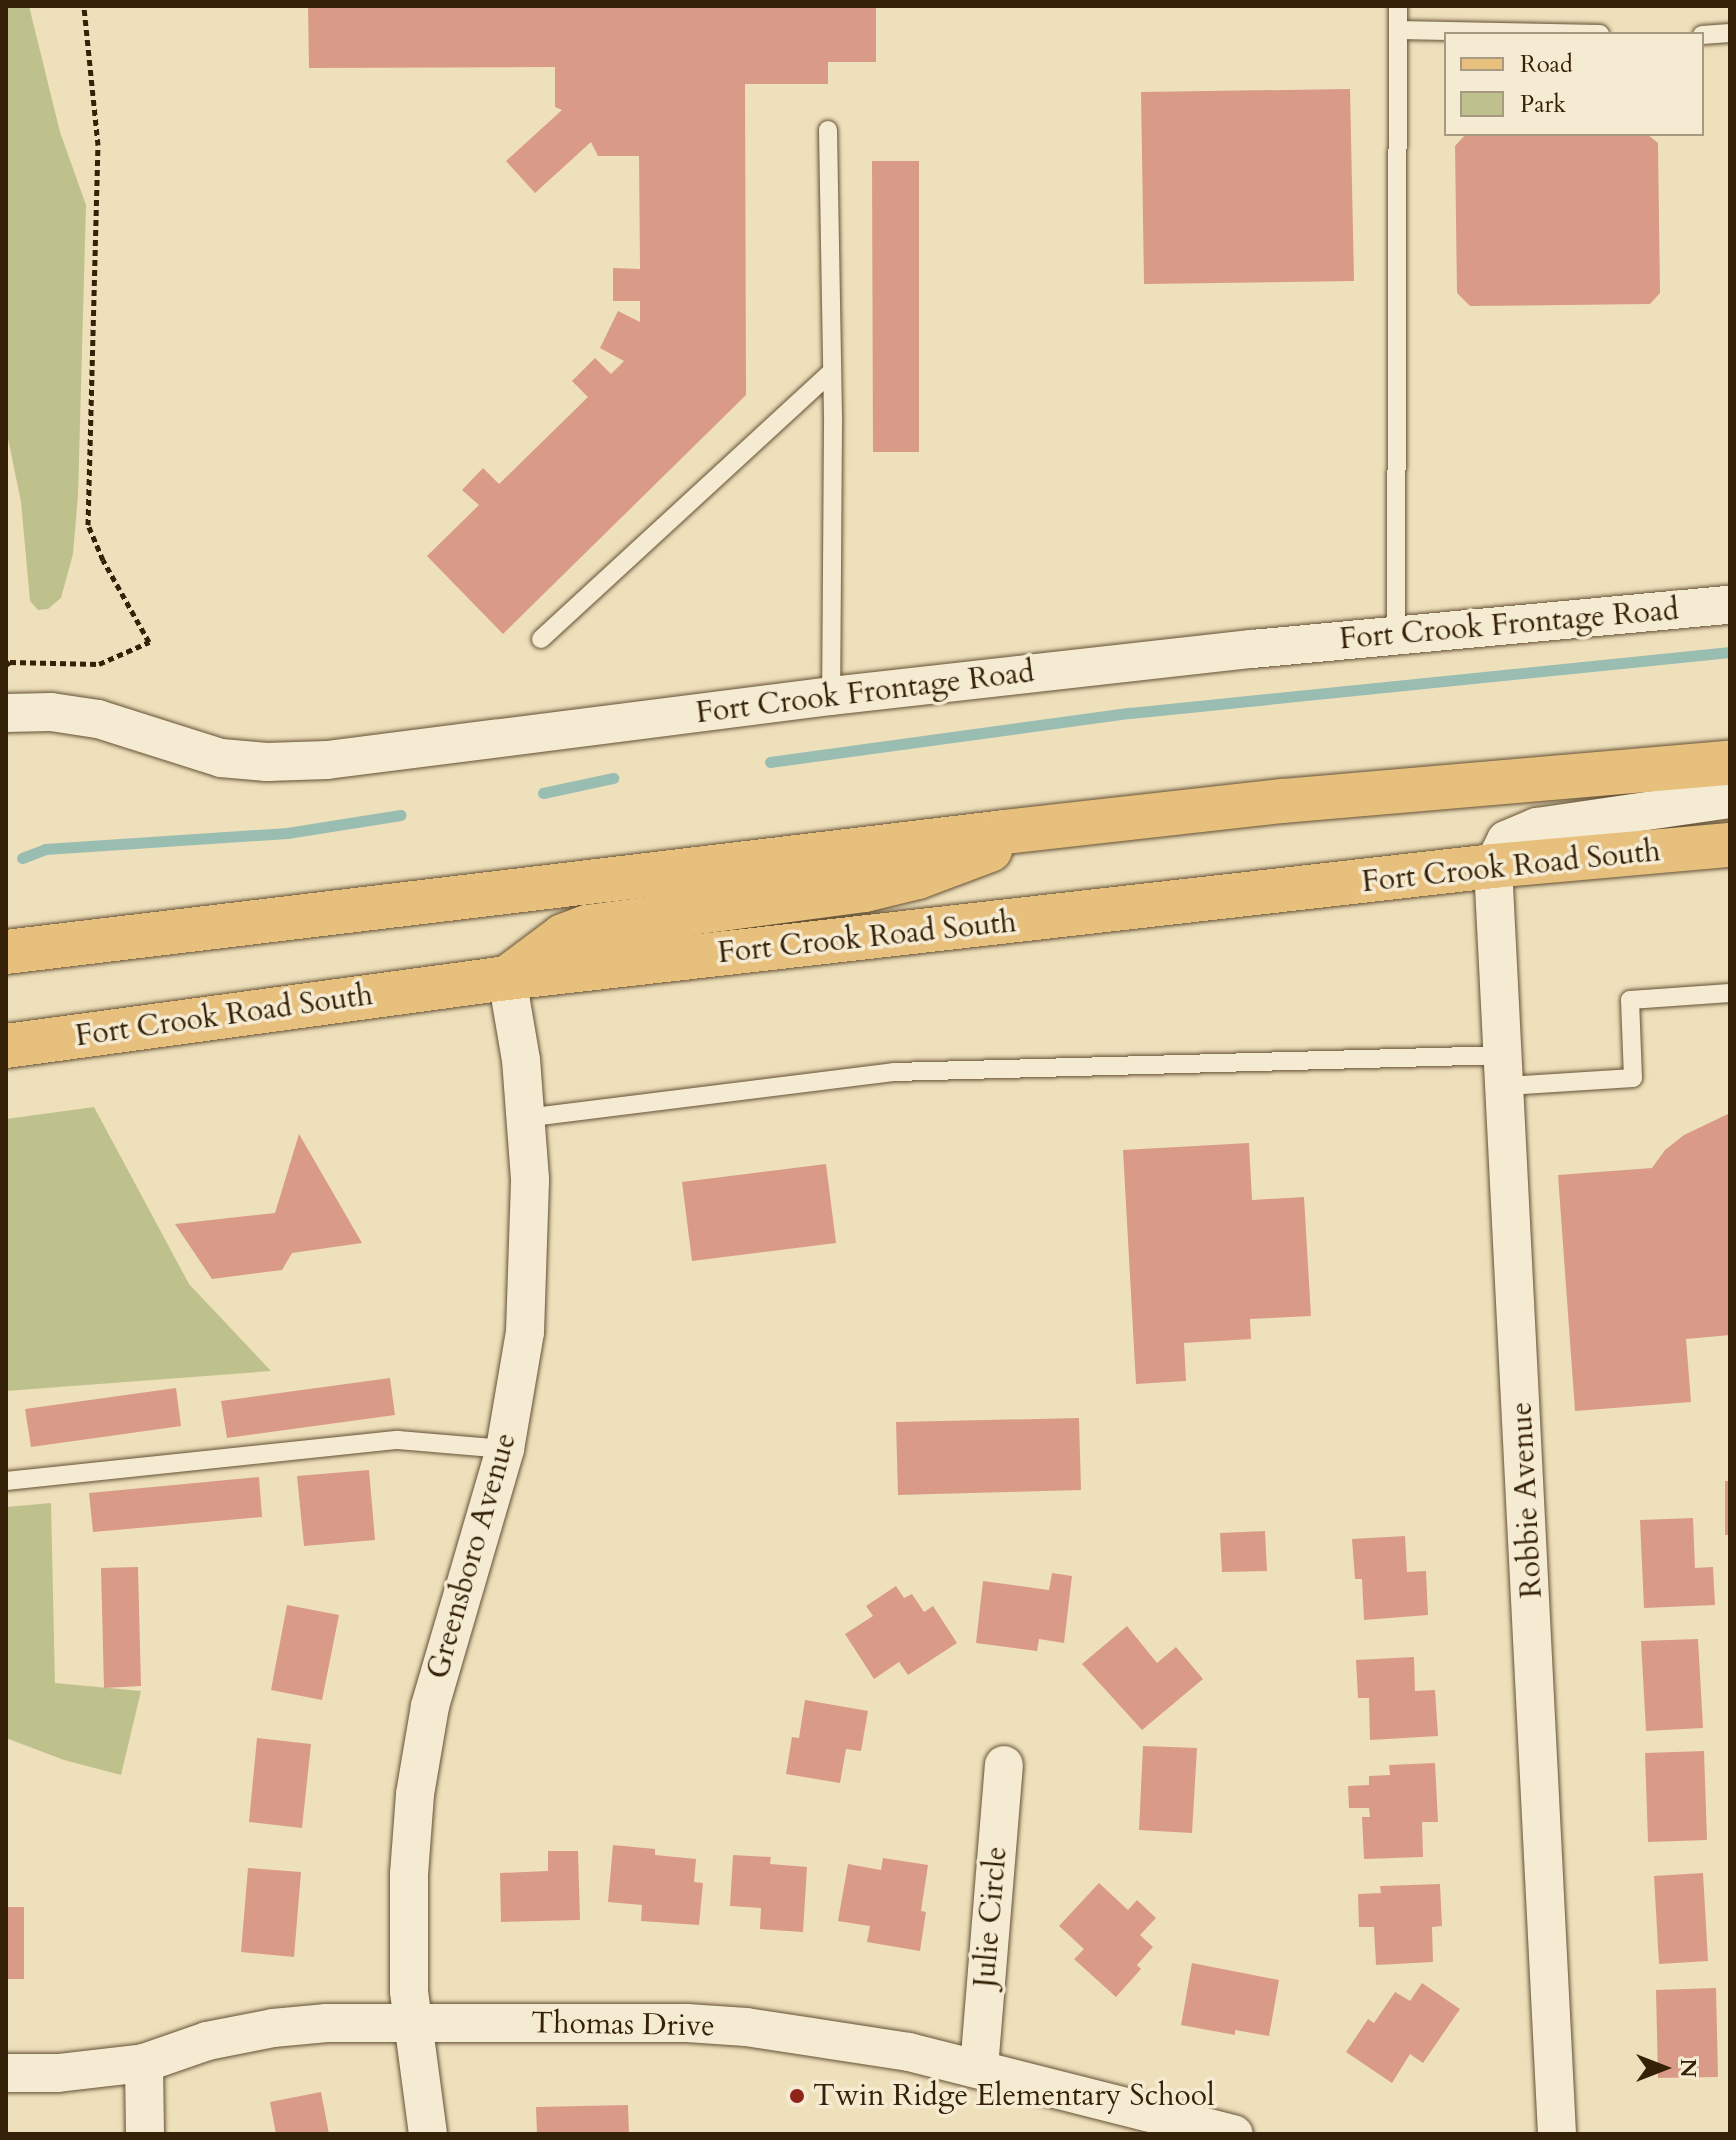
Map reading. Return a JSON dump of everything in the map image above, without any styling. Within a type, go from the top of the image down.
[{"type":"main road","points":[[6,952],[1283,801],[1730,763]]},
{"type":"main road","points":[[507,978],[563,936],[587,927],[865,890],[918,877],[1052,827]]},
{"type":"main road","name":"Fort Crook Road South","points":[[6,1046],[507,978],[1493,866],[1730,845]]},
{"type":"street","name":"Fort Crook Frontage Road","points":[[6,713],[51,712],[98,719],[221,758],[267,762],[327,760],[831,696],[1396,635],[1730,605]]},
{"type":"street","points":[[1493,866],[1506,840],[1537,827],[1730,799]]},
{"type":"street","name":"Robbie Avenue","points":[[1493,866],[1506,1070],[1557,2134]]},
{"type":"street","name":"Greensboro Avenue","points":[[428,2134],[411,2024],[409,1874],[415,1794],[427,1721],[452,1622],[505,1449],[525,1332],[530,1257],[525,1118],[521,1060],[507,978]]},
{"type":"street","name":"Julie Circle","points":[[979,2068],[1004,1765]]},
{"type":"street","name":"Thomas Drive","points":[[6,2073],[58,2073],[144,2063],[207,2041],[273,2028],[327,2023],[687,2023],[746,2027],[909,2052],[1234,2134]]},
{"type":"street","points":[[144,2063],[145,2134]]},
{"type":"lane","points":[[1396,635],[1398,6]]},
{"type":"lane","points":[[1398,30],[1499,32]]},
{"type":"lane","points":[[1704,35],[1730,33]]},
{"type":"lane","points":[[828,130],[831,696]]},
{"type":"lane","points":[[541,639],[831,372]]},
{"type":"lane","points":[[525,1118],[894,1072],[1506,1070],[1633,1078],[1630,1000],[1730,993]]},
{"type":"lane","points":[[6,1481],[398,1440],[505,1449]]},
{"type":"path","points":[[6,665],[10,662],[99,664],[149,642],[103,560],[88,525],[98,145],[84,6]]},
{"type":"green space","points":[[6,6],[29,6],[60,132],[86,205],[78,496],[73,554],[61,598],[48,609],[38,610],[30,601],[21,502],[6,429]]},
{"type":"green space","points":[[94,1107],[189,1284],[271,1371],[6,1391],[6,1119]]},
{"type":"green space","points":[[51,1503],[55,1683],[141,1691],[121,1775],[64,1760],[6,1738],[6,1507]]},
{"type":"building","points":[[308,6],[876,6],[876,62],[828,62],[828,84],[745,84],[746,395],[503,634],[427,556],[479,505],[462,490],[483,468],[499,484],[588,397],[572,381],[595,358],[611,374],[624,361],[600,348],[618,311],[640,322],[640,301],[613,301],[613,268],[640,269],[639,156],[598,156],[591,142],[535,193],[506,161],[562,110],[555,107],[555,67],[309,68]]},
{"type":"building","points":[[1350,89],[1354,281],[1144,284],[1141,92]]},
{"type":"building","points":[[1464,136],[1649,136],[1658,143],[1660,293],[1650,304],[1470,306],[1457,293],[1455,146]]},
{"type":"building","points":[[872,161],[919,161],[919,452],[873,452]]},
{"type":"building","points":[[1730,1113],[1730,1335],[1686,1339],[1691,1402],[1575,1411],[1558,1175],[1652,1168],[1665,1150],[1684,1135]]},
{"type":"building","points":[[299,1134],[362,1243],[292,1253],[282,1270],[212,1279],[175,1224],[275,1213]]},
{"type":"building","points":[[1249,1143],[1252,1200],[1304,1197],[1311,1316],[1250,1319],[1251,1339],[1184,1343],[1186,1381],[1136,1384],[1123,1150]]},
{"type":"building","points":[[826,1164],[836,1243],[692,1261],[682,1182]]},
{"type":"building","points":[[390,1378],[395,1415],[227,1438],[221,1401]]},
{"type":"building","points":[[176,1388],[181,1426],[31,1447],[25,1409]]},
{"type":"building","points":[[1079,1418],[1081,1490],[898,1495],[896,1422]]},
{"type":"building","points":[[369,1470],[375,1540],[304,1546],[297,1476]]},
{"type":"building","points":[[259,1477],[262,1517],[93,1532],[89,1493]]},
{"type":"building","points":[[1725,1481],[1730,1481],[1730,1535],[1725,1535]]},
{"type":"building","points":[[1693,1518],[1695,1568],[1713,1567],[1715,1605],[1644,1608],[1640,1520]]},
{"type":"building","points":[[1265,1531],[1267,1571],[1222,1572],[1220,1533]]},
{"type":"building","points":[[1405,1536],[1407,1572],[1426,1571],[1428,1615],[1364,1620],[1362,1579],[1355,1579],[1352,1539]]},
{"type":"building","points":[[138,1567],[141,1686],[104,1688],[101,1568]]},
{"type":"building","points":[[1052,1573],[1072,1576],[1064,1643],[1039,1639],[1037,1651],[976,1643],[983,1581],[1049,1590]]},
{"type":"building","points":[[896,1586],[904,1598],[912,1594],[924,1612],[933,1606],[957,1643],[908,1675],[899,1662],[874,1679],[845,1634],[873,1616],[866,1606]]},
{"type":"building","points":[[287,1605],[339,1615],[322,1700],[271,1690]]},
{"type":"building","points":[[1127,1626],[1157,1663],[1176,1647],[1203,1679],[1142,1730],[1082,1664]]},
{"type":"building","points":[[1698,1639],[1703,1728],[1646,1731],[1641,1641]]},
{"type":"building","points":[[1414,1657],[1415,1691],[1435,1690],[1438,1736],[1370,1740],[1369,1698],[1358,1698],[1356,1660]]},
{"type":"building","points":[[805,1700],[868,1711],[861,1751],[846,1749],[840,1783],[786,1774],[792,1737],[799,1738]]},
{"type":"building","points":[[257,1738],[311,1744],[302,1828],[249,1822]]},
{"type":"building","points":[[1143,1746],[1197,1748],[1192,1833],[1139,1830]]},
{"type":"building","points":[[1704,1751],[1707,1840],[1648,1842],[1645,1753]]},
{"type":"building","points":[[1435,1763],[1438,1822],[1422,1822],[1423,1857],[1364,1859],[1362,1817],[1370,1817],[1369,1808],[1349,1808],[1348,1786],[1369,1785],[1369,1776],[1390,1775],[1389,1765]]},
{"type":"building","points":[[613,1845],[655,1849],[655,1855],[696,1859],[694,1882],[703,1883],[699,1925],[641,1921],[642,1905],[608,1902]]},
{"type":"building","points":[[548,1851],[578,1851],[580,1920],[501,1922],[500,1873],[548,1871]]},
{"type":"building","points":[[733,1855],[771,1857],[770,1864],[807,1867],[803,1932],[760,1929],[761,1908],[730,1906]]},
{"type":"building","points":[[883,1858],[928,1865],[921,1911],[926,1912],[920,1951],[867,1942],[870,1926],[838,1921],[848,1864],[881,1870]]},
{"type":"building","points":[[248,1868],[301,1872],[294,1957],[241,1952]]},
{"type":"building","points":[[1703,1873],[1708,1961],[1659,1964],[1654,1876]]},
{"type":"building","points":[[1099,1883],[1128,1910],[1137,1900],[1156,1918],[1140,1935],[1153,1947],[1137,1965],[1141,1969],[1116,1997],[1074,1959],[1084,1949],[1059,1926]]},
{"type":"building","points":[[1440,1884],[1442,1926],[1432,1927],[1433,1962],[1376,1965],[1374,1927],[1359,1927],[1358,1894],[1381,1893],[1380,1886]]},
{"type":"building","points":[[6,1907],[24,1907],[24,1979],[6,1979]]},
{"type":"building","points":[[1192,1963],[1279,1980],[1269,2036],[1235,2030],[1235,2035],[1181,2025]]},
{"type":"building","points":[[1422,1983],[1460,2009],[1423,2063],[1410,2054],[1392,2083],[1346,2052],[1368,2019],[1374,2023],[1395,1992],[1410,2001]]},
{"type":"building","points":[[1716,1988],[1718,2077],[1658,2078],[1656,1990]]},
{"type":"building","points":[[321,2092],[329,2134],[276,2134],[270,2102]]},
{"type":"building","points":[[628,2105],[629,2134],[537,2134],[536,2107]]},
{"type":"waterway","points":[[770,762],[1130,713],[1730,652]]},
{"type":"waterway","points":[[543,793],[613,778]]},
{"type":"waterway","points":[[22,858],[45,849],[287,833],[401,815]]},
{"type":"place","name":"Twin Ridge Elementary School","points":[[797,2096]]}]
